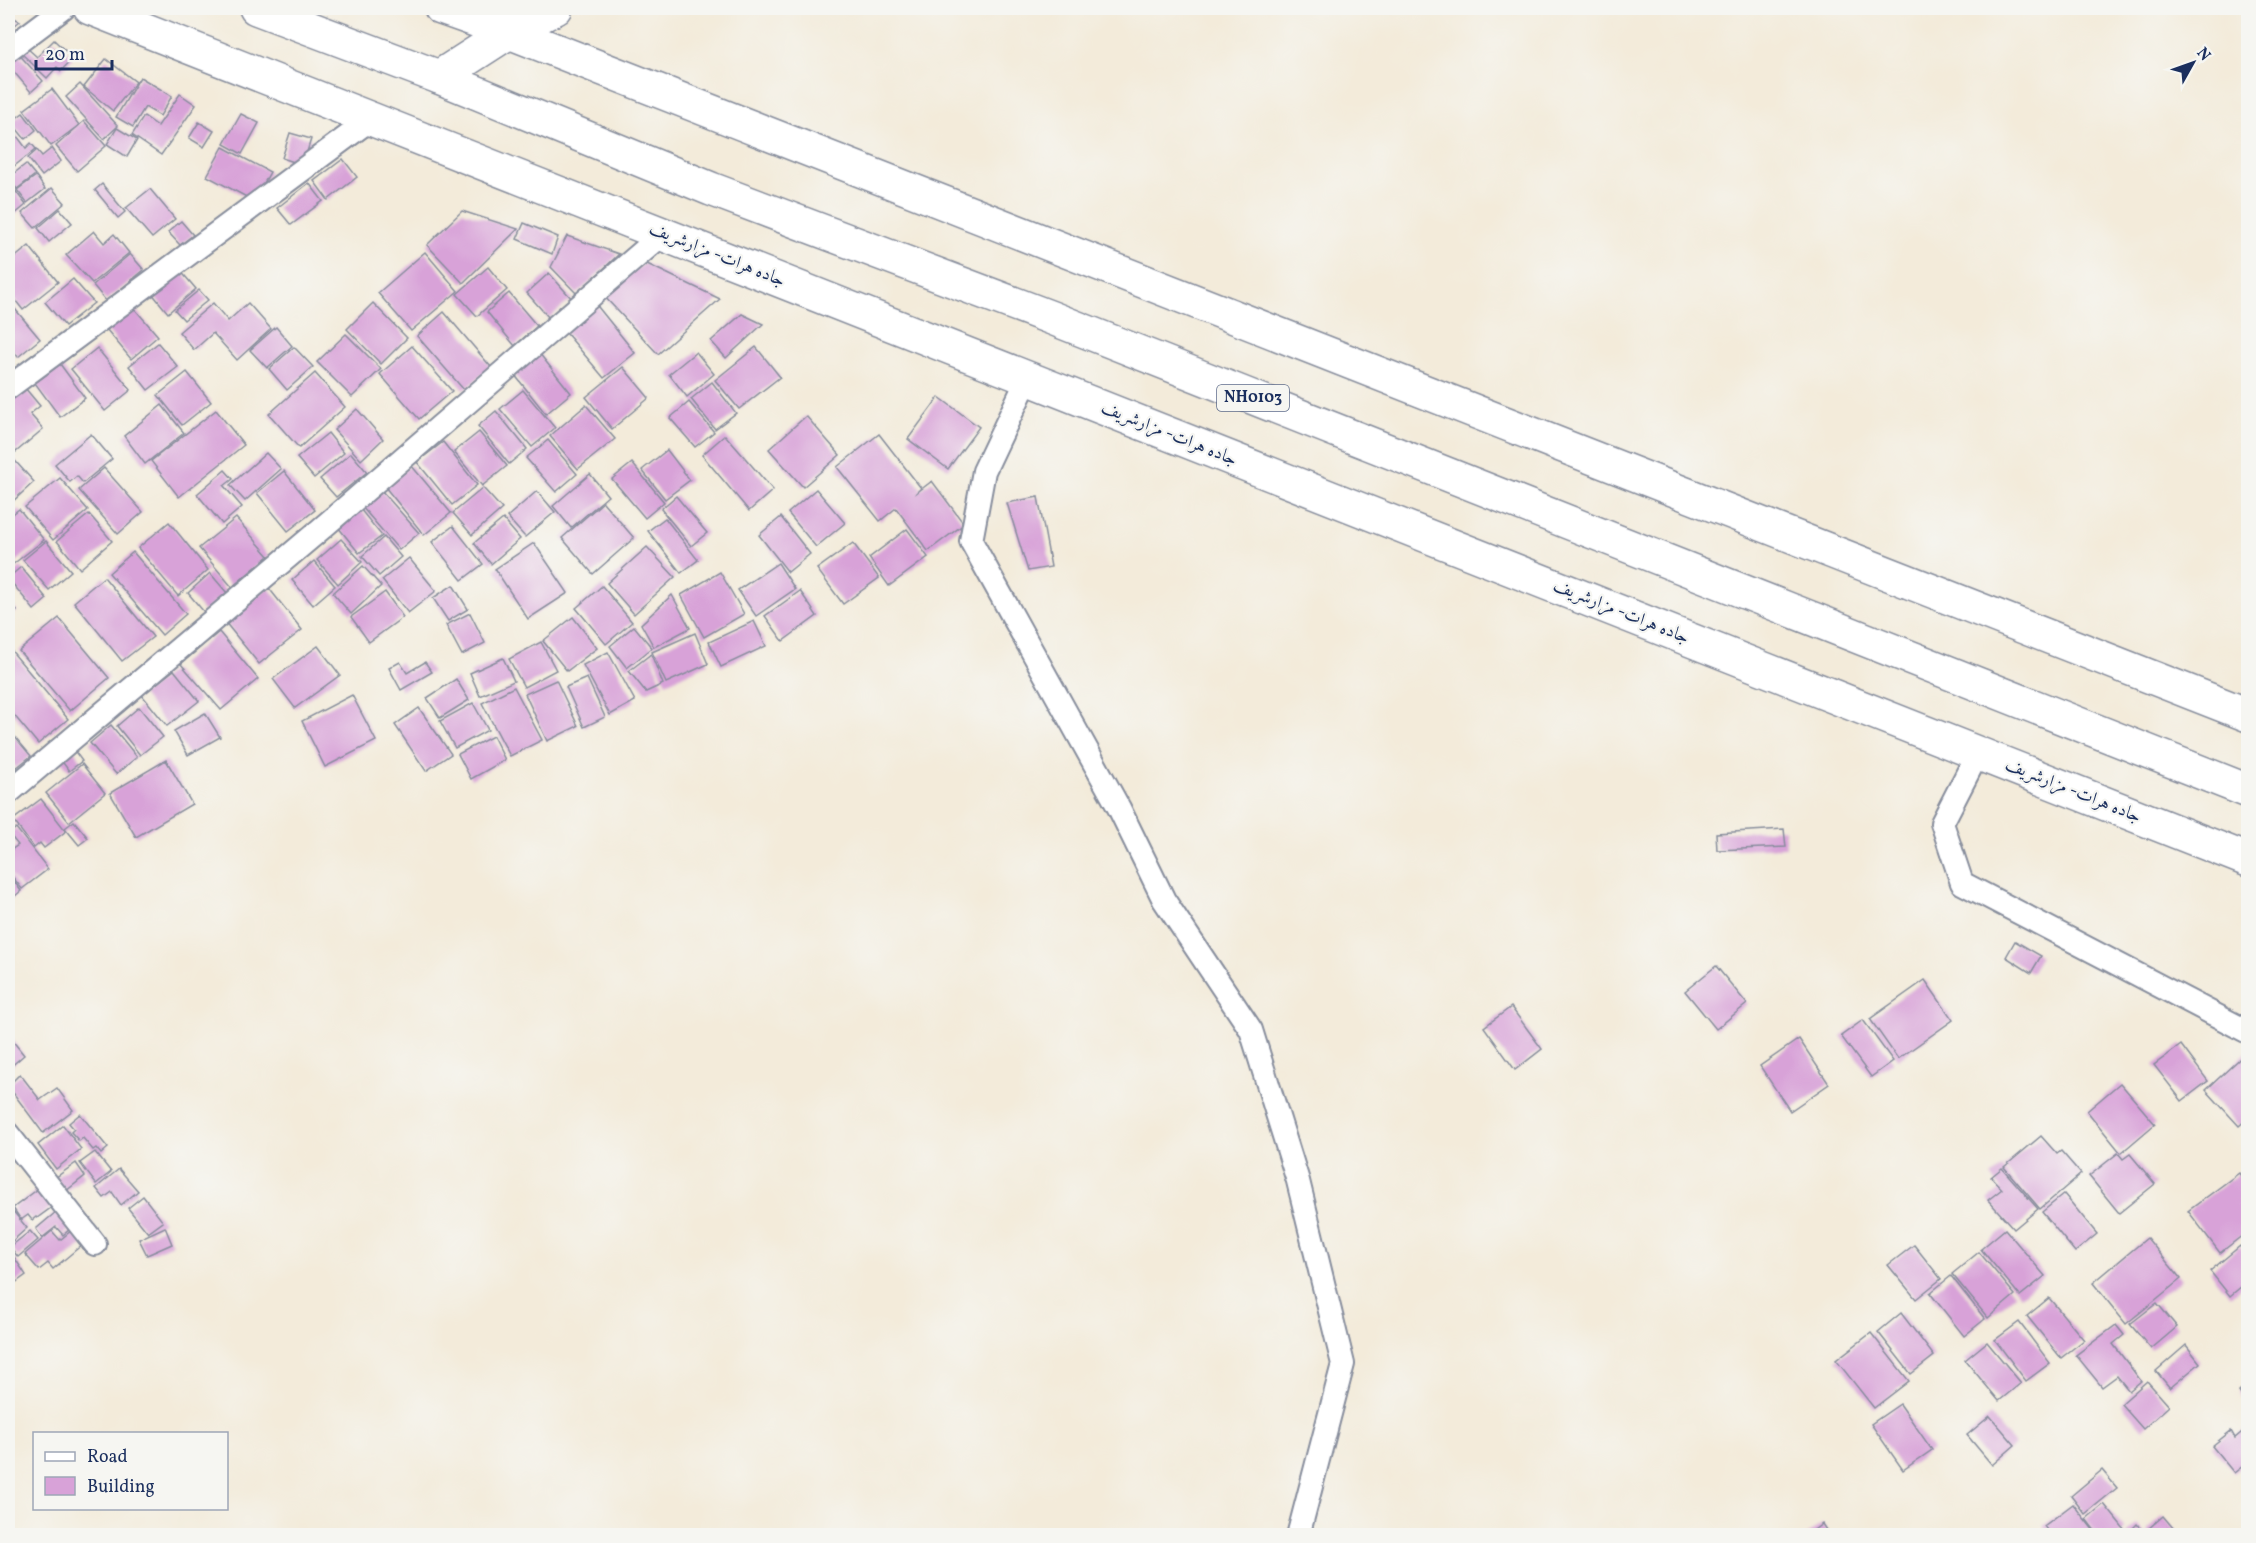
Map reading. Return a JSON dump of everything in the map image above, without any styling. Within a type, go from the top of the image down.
[{"type":"main road","name":"جاده هرات- مزارشریف","points":[[90,8],[2248,860]]},
{"type":"main road","name":"NH0103","points":[[256,8],[439,76],[711,189],[1052,318],[2248,791]]},
{"type":"main road","points":[[441,8],[509,32],[2248,715]]},
{"type":"main road","points":[[439,76],[509,32],[556,8]]},
{"type":"street","points":[[8,50],[64,8]]},
{"type":"street","points":[[8,388],[371,118]]},
{"type":"street","points":[[8,794],[315,534],[663,234]]},
{"type":"street","points":[[1028,378],[984,471],[970,541],[1119,808],[1164,900],[1251,1030],[1298,1180],[1343,1364],[1298,1536]]},
{"type":"street","points":[[1978,753],[1942,823],[1962,884],[2248,1032]]},
{"type":"street","points":[[8,1134],[95,1244]]},
{"type":"building","points":[[8,15],[20,21],[8,31]]},
{"type":"building","points":[[54,40],[73,58],[61,71],[57,67],[47,78],[21,53],[26,47],[37,57]]},
{"type":"building","points":[[16,51],[43,81],[31,92],[8,65],[8,59]]},
{"type":"building","points":[[106,59],[136,82],[113,111],[84,87]]},
{"type":"building","points":[[140,77],[172,96],[160,116],[145,107],[133,127],[116,117]]},
{"type":"building","points":[[80,84],[118,126],[104,139],[66,97]]},
{"type":"building","points":[[52,89],[79,125],[51,146],[24,110]]},
{"type":"building","points":[[180,94],[196,105],[161,155],[132,135],[144,116],[158,126]]},
{"type":"building","points":[[23,113],[36,130],[25,139],[11,122]]},
{"type":"building","points":[[241,114],[259,123],[242,154],[224,144]]},
{"type":"building","points":[[84,121],[106,146],[77,171],[56,146]]},
{"type":"building","points":[[199,122],[214,131],[204,147],[189,138]]},
{"type":"building","points":[[117,128],[137,140],[127,157],[107,144]]},
{"type":"building","points":[[8,129],[14,138],[17,136],[26,148],[31,143],[36,149],[8,171]]},
{"type":"building","points":[[290,133],[311,139],[303,165],[282,158]]},
{"type":"building","points":[[223,147],[270,172],[254,201],[207,176]]},
{"type":"building","points":[[52,148],[61,161],[42,176],[28,158],[37,150],[42,156]]},
{"type":"building","points":[[343,159],[357,177],[328,200],[314,181]]},
{"type":"building","points":[[26,164],[35,175],[17,189],[8,178]]},
{"type":"building","points":[[36,176],[45,189],[27,203],[17,190]]},
{"type":"building","points":[[309,183],[323,201],[291,225],[277,208]]},
{"type":"building","points":[[102,184],[125,212],[118,218],[95,190]]},
{"type":"building","points":[[52,188],[65,203],[35,228],[22,213]]},
{"type":"building","points":[[14,189],[26,205],[14,215],[8,207],[8,193]]},
{"type":"building","points":[[150,189],[175,219],[152,238],[126,208]]},
{"type":"building","points":[[60,209],[72,223],[49,242],[38,228]]},
{"type":"building","points":[[462,211],[518,229],[463,283],[427,245]]},
{"type":"building","points":[[181,221],[193,235],[180,245],[168,232]]},
{"type":"building","points":[[524,223],[558,237],[552,254],[517,239]]},
{"type":"building","points":[[94,231],[104,243],[114,234],[129,253],[92,283],[66,255]]},
{"type":"building","points":[[567,236],[619,254],[577,294],[551,267]]},
{"type":"building","points":[[29,246],[58,282],[23,310],[8,291],[8,263]]},
{"type":"building","points":[[425,252],[458,291],[411,331],[378,293]]},
{"type":"building","points":[[130,254],[144,270],[106,301],[93,285]]},
{"type":"building","points":[[645,263],[720,299],[658,354],[603,295]]},
{"type":"building","points":[[488,267],[507,290],[477,316],[457,294]]},
{"type":"building","points":[[179,269],[196,289],[168,313],[151,292]]},
{"type":"building","points":[[549,273],[572,299],[549,318],[527,293]]},
{"type":"building","points":[[73,279],[94,303],[65,326],[45,302]]},
{"type":"building","points":[[199,290],[208,300],[184,320],[175,310]]},
{"type":"building","points":[[509,293],[537,326],[515,346],[487,312]]},
{"type":"building","points":[[594,302],[635,353],[604,378],[562,328]]},
{"type":"building","points":[[10,303],[40,339],[18,357],[8,343],[8,305]]},
{"type":"building","points":[[213,303],[228,321],[248,303],[271,329],[237,360],[213,333],[194,350],[179,332]]},
{"type":"building","points":[[373,303],[407,338],[381,364],[347,329]]},
{"type":"building","points":[[134,308],[158,336],[131,359],[107,330]]},
{"type":"building","points":[[444,312],[491,367],[464,390],[417,336]]},
{"type":"building","points":[[742,314],[763,324],[726,358],[711,341]]},
{"type":"building","points":[[276,327],[292,346],[267,368],[250,350]]},
{"type":"building","points":[[346,334],[381,369],[352,397],[317,362]]},
{"type":"building","points":[[158,343],[178,367],[148,390],[129,366]]},
{"type":"building","points":[[412,346],[452,391],[419,419],[380,374]]},
{"type":"building","points":[[294,347],[313,367],[287,390],[269,369]]},
{"type":"building","points":[[756,347],[780,377],[739,409],[715,380]]},
{"type":"building","points":[[97,348],[131,390],[105,411],[71,369]]},
{"type":"building","points":[[696,352],[714,374],[687,397],[669,374]]},
{"type":"building","points":[[539,353],[571,393],[546,414],[514,374]]},
{"type":"building","points":[[60,364],[85,398],[60,417],[35,383]]},
{"type":"building","points":[[623,367],[649,398],[612,429],[586,397]]},
{"type":"building","points":[[187,372],[211,402],[182,425],[158,395]]},
{"type":"building","points":[[315,373],[345,407],[299,448],[269,414]]},
{"type":"building","points":[[712,382],[736,413],[715,429],[691,399]]},
{"type":"building","points":[[25,388],[40,406],[30,414],[43,429],[16,452],[8,443],[8,403]]},
{"type":"building","points":[[523,390],[555,428],[532,447],[500,409]]},
{"type":"building","points":[[939,397],[979,427],[948,469],[908,439]]},
{"type":"building","points":[[689,402],[714,432],[695,447],[670,418]]},
{"type":"building","points":[[162,405],[184,433],[145,464],[124,436]]},
{"type":"building","points":[[586,405],[615,439],[578,469],[550,436]]},
{"type":"building","points":[[357,409],[383,439],[361,460],[334,430]]},
{"type":"building","points":[[216,410],[244,445],[179,497],[151,461]]},
{"type":"building","points":[[496,411],[527,449],[509,464],[478,426]]},
{"type":"building","points":[[806,416],[840,455],[803,487],[769,449]]},
{"type":"building","points":[[479,432],[507,466],[482,486],[454,452]]},
{"type":"building","points":[[328,433],[344,453],[314,478],[297,458]]},
{"type":"building","points":[[91,434],[112,459],[83,483],[77,476],[70,482],[55,464]]},
{"type":"building","points":[[879,434],[921,488],[915,494],[932,481],[964,524],[928,551],[896,508],[880,521],[837,467]]},
{"type":"building","points":[[725,435],[773,490],[749,511],[702,455]]},
{"type":"building","points":[[548,440],[577,474],[556,492],[526,458]]},
{"type":"building","points":[[443,442],[477,485],[452,505],[417,462]]},
{"type":"building","points":[[667,450],[690,480],[665,499],[642,470]]},
{"type":"building","points":[[8,453],[34,482],[12,502],[8,496]]},
{"type":"building","points":[[266,453],[281,469],[245,501],[230,485]]},
{"type":"building","points":[[351,453],[367,472],[336,497],[320,479]]},
{"type":"building","points":[[632,463],[664,502],[645,518],[612,479]]},
{"type":"building","points":[[411,465],[451,513],[424,535],[385,487]]},
{"type":"building","points":[[104,468],[143,512],[118,534],[79,490]]},
{"type":"building","points":[[225,470],[233,479],[224,486],[242,507],[222,524],[197,494]]},
{"type":"building","points":[[284,471],[315,510],[288,531],[257,493]]},
{"type":"building","points":[[590,474],[608,496],[571,528],[553,506]]},
{"type":"building","points":[[60,478],[88,510],[53,540],[25,507]]},
{"type":"building","points":[[483,488],[502,509],[472,535],[453,513]]},
{"type":"building","points":[[816,489],[845,523],[816,547],[788,513]]},
{"type":"building","points":[[381,490],[419,533],[399,550],[362,507]]},
{"type":"building","points":[[537,491],[555,512],[525,537],[507,517]]},
{"type":"building","points":[[676,496],[707,533],[691,546],[661,509]]},
{"type":"building","points":[[1038,497],[1051,567],[1028,571],[1007,503]]},
{"type":"building","points":[[603,502],[634,538],[593,574],[562,538]]},
{"type":"building","points":[[19,509],[44,540],[12,565],[8,559],[8,518]]},
{"type":"building","points":[[360,509],[382,536],[359,553],[338,527]]},
{"type":"building","points":[[89,514],[112,541],[80,569],[57,541]]},
{"type":"building","points":[[781,517],[810,554],[788,572],[759,535]]},
{"type":"building","points":[[236,518],[269,556],[232,587],[199,548]]},
{"type":"building","points":[[665,518],[698,560],[681,573],[648,531]]},
{"type":"building","points":[[503,519],[520,539],[491,564],[474,543]]},
{"type":"building","points":[[169,522],[208,570],[178,596],[138,548]]},
{"type":"building","points":[[453,526],[483,564],[462,580],[432,542]]},
{"type":"building","points":[[907,529],[928,557],[889,586],[869,558]]},
{"type":"building","points":[[384,537],[401,557],[379,576],[362,556]]},
{"type":"building","points":[[341,539],[362,562],[338,584],[317,560]]},
{"type":"building","points":[[46,541],[71,571],[49,590],[23,560]]},
{"type":"building","points":[[534,543],[568,593],[528,619],[495,569]]},
{"type":"building","points":[[853,543],[879,578],[843,604],[817,569]]},
{"type":"building","points":[[647,547],[675,577],[634,614],[607,583]]},
{"type":"building","points":[[133,552],[186,614],[162,635],[109,573]]},
{"type":"building","points":[[409,558],[436,591],[408,613],[382,580]]},
{"type":"building","points":[[314,561],[335,586],[313,605],[292,580]]},
{"type":"building","points":[[778,563],[795,589],[756,616],[738,590]]},
{"type":"building","points":[[363,566],[381,586],[351,614],[333,593]]},
{"type":"building","points":[[21,567],[47,599],[34,610],[8,578]]},
{"type":"building","points":[[720,572],[744,614],[704,637],[681,595]]},
{"type":"building","points":[[210,573],[227,593],[204,612],[188,593]]},
{"type":"building","points":[[104,577],[153,637],[122,661],[74,602]]},
{"type":"building","points":[[453,585],[468,609],[448,621],[433,598]]},
{"type":"building","points":[[602,586],[632,622],[606,644],[576,608]]},
{"type":"building","points":[[268,587],[302,630],[259,664],[225,622]]},
{"type":"building","points":[[800,591],[817,616],[783,641],[765,616]]},
{"type":"building","points":[[385,592],[403,617],[369,642],[351,617]]},
{"type":"building","points":[[672,595],[690,628],[654,647],[641,624]]},
{"type":"building","points":[[8,599],[17,611],[8,619]]},
{"type":"building","points":[[470,613],[485,643],[462,655],[446,625]]},
{"type":"building","points":[[573,617],[597,648],[567,671],[543,641]]},
{"type":"building","points":[[59,618],[109,678],[70,711],[19,651]]},
{"type":"building","points":[[754,621],[766,646],[721,667],[709,642]]},
{"type":"building","points":[[634,626],[652,648],[627,668],[610,646]]},
{"type":"building","points":[[219,632],[258,679],[221,710],[181,664]]},
{"type":"building","points":[[695,633],[708,664],[666,683],[652,652]]},
{"type":"building","points":[[541,642],[556,670],[524,687],[509,659]]},
{"type":"building","points":[[318,646],[340,675],[295,708],[273,679]]},
{"type":"building","points":[[10,649],[68,719],[38,744],[8,708],[8,651]]},
{"type":"building","points":[[608,652],[635,701],[610,715],[583,665]]},
{"type":"building","points":[[651,654],[663,684],[646,692],[629,671]]},
{"type":"building","points":[[503,658],[514,681],[480,696],[470,673]]},
{"type":"building","points":[[400,662],[407,673],[425,662],[432,672],[401,690],[389,668]]},
{"type":"building","points":[[174,670],[199,701],[167,726],[142,695]]},
{"type":"building","points":[[587,678],[605,717],[584,727],[566,687]]},
{"type":"building","points":[[456,679],[469,700],[440,718],[427,698]]},
{"type":"building","points":[[556,680],[578,726],[547,741],[525,694]]},
{"type":"building","points":[[514,687],[542,740],[510,756],[482,703]]},
{"type":"building","points":[[352,695],[376,741],[325,767],[302,721]]},
{"type":"building","points":[[473,703],[488,730],[455,748],[440,721]]},
{"type":"building","points":[[139,707],[163,737],[140,755],[117,726]]},
{"type":"building","points":[[419,708],[451,754],[426,771],[395,725]]},
{"type":"building","points":[[205,713],[220,737],[188,755],[174,731]]},
{"type":"building","points":[[111,725],[137,757],[116,774],[90,743]]},
{"type":"building","points":[[493,736],[505,760],[471,779],[458,754]]},
{"type":"building","points":[[15,737],[31,756],[16,768],[8,757],[8,743]]},
{"type":"building","points":[[71,746],[82,761],[69,771],[58,756]]},
{"type":"building","points":[[166,760],[192,804],[136,837],[110,793]]},
{"type":"building","points":[[82,764],[105,793],[69,822],[46,793]]},
{"type":"building","points":[[41,799],[66,831],[44,848],[40,843],[34,848],[13,820]]},
{"type":"building","points":[[74,821],[88,838],[79,845],[65,828]]},
{"type":"building","points":[[16,828],[48,869],[22,889],[8,871],[10,867],[8,861],[11,858],[8,852],[18,845],[9,834]]},
{"type":"building","points":[[1784,829],[1786,847],[1717,850],[1716,833]]},
{"type":"building","points":[[8,873],[21,891],[8,902]]},
{"type":"building","points":[[2015,941],[2041,956],[2031,973],[2006,957]]},
{"type":"building","points":[[1716,966],[1747,1004],[1716,1029],[1685,991]]},
{"type":"building","points":[[1925,980],[1953,1020],[1898,1059],[1870,1019]]},
{"type":"building","points":[[1511,1007],[1542,1049],[1515,1070],[1484,1027]]},
{"type":"building","points":[[1863,1020],[1893,1061],[1871,1077],[1841,1036]]},
{"type":"building","points":[[8,1035],[24,1055],[8,1069]]},
{"type":"building","points":[[1799,1039],[1829,1084],[1790,1111],[1760,1066]]},
{"type":"building","points":[[2181,1045],[2208,1081],[2182,1101],[2154,1065]]},
{"type":"building","points":[[2248,1051],[2248,1118],[2239,1126],[2206,1090]]},
{"type":"building","points":[[20,1074],[40,1100],[57,1088],[73,1110],[43,1133],[8,1086]]},
{"type":"building","points":[[2120,1083],[2155,1124],[2121,1153],[2087,1111]]},
{"type":"building","points":[[80,1114],[108,1148],[101,1154],[96,1148],[93,1150],[83,1138],[79,1141],[71,1132],[74,1129],[69,1123]]},
{"type":"building","points":[[63,1125],[81,1149],[56,1169],[38,1145]]},
{"type":"building","points":[[2041,1136],[2057,1154],[2061,1151],[2081,1174],[2040,1209],[2004,1167]]},
{"type":"building","points":[[95,1152],[111,1172],[96,1184],[80,1163]]},
{"type":"building","points":[[2118,1153],[2123,1159],[2130,1154],[2155,1184],[2119,1213],[2089,1176]]},
{"type":"building","points":[[76,1163],[85,1176],[66,1191],[55,1178]]},
{"type":"building","points":[[2002,1168],[2038,1209],[2014,1229],[1988,1200],[2002,1189],[1991,1177]]},
{"type":"building","points":[[119,1169],[138,1191],[121,1205],[112,1192],[104,1198],[96,1188]]},
{"type":"building","points":[[2239,1173],[2248,1186],[2248,1231],[2220,1253],[2188,1211]]},
{"type":"building","points":[[38,1189],[52,1207],[37,1218],[32,1220],[28,1215],[21,1220],[13,1208]]},
{"type":"building","points":[[2064,1194],[2097,1234],[2075,1252],[2042,1212]]},
{"type":"building","points":[[143,1196],[163,1222],[148,1233],[128,1208]]},
{"type":"building","points":[[12,1210],[27,1228],[8,1245],[8,1213]]},
{"type":"building","points":[[56,1212],[70,1229],[63,1235],[56,1227],[42,1238],[36,1229]]},
{"type":"building","points":[[165,1227],[172,1244],[147,1255],[139,1239]]},
{"type":"building","points":[[2005,1229],[2045,1276],[2020,1296],[1981,1249]]},
{"type":"building","points":[[72,1230],[83,1244],[53,1269],[48,1263],[39,1270],[25,1254],[52,1231],[60,1240]]},
{"type":"building","points":[[30,1231],[38,1240],[18,1257],[10,1247]]},
{"type":"building","points":[[2147,1238],[2181,1279],[2126,1324],[2093,1283]]},
{"type":"building","points":[[1914,1245],[1941,1279],[1916,1299],[1888,1265]]},
{"type":"building","points":[[2240,1246],[2248,1256],[2248,1281],[2230,1296],[2210,1271]]},
{"type":"building","points":[[8,1248],[26,1275],[15,1283],[8,1273]]},
{"type":"building","points":[[1979,1252],[2015,1295],[1988,1318],[1952,1274]]},
{"type":"building","points":[[1951,1276],[1985,1319],[1964,1336],[1930,1293]]},
{"type":"building","points":[[2049,1298],[2084,1340],[2061,1358],[2027,1316]]},
{"type":"building","points":[[2157,1303],[2177,1327],[2151,1349],[2130,1324]]},
{"type":"building","points":[[1901,1313],[1934,1356],[1911,1374],[1878,1332]]},
{"type":"building","points":[[2019,1322],[2050,1363],[2026,1381],[1995,1340]]},
{"type":"building","points":[[2116,1325],[2124,1335],[2113,1344],[2141,1381],[2129,1391],[2117,1376],[2102,1387],[2076,1355]]},
{"type":"building","points":[[1871,1333],[1909,1381],[1874,1408],[1836,1360]]},
{"type":"building","points":[[1987,1342],[2021,1383],[1999,1401],[1965,1360]]},
{"type":"building","points":[[2186,1345],[2200,1363],[2170,1388],[2156,1371]]},
{"type":"building","points":[[2147,1381],[2169,1406],[2143,1429],[2121,1404]]},
{"type":"building","points":[[2248,1384],[2248,1405],[2239,1392]]},
{"type":"building","points":[[1900,1404],[1932,1450],[1903,1470],[1871,1424]]},
{"type":"building","points":[[1990,1416],[2015,1445],[1992,1465],[1967,1435]]},
{"type":"building","points":[[2248,1427],[2248,1462],[2234,1473],[2212,1446],[2231,1431],[2235,1438]]},
{"type":"building","points":[[2102,1470],[2117,1488],[2085,1514],[2071,1496]]},
{"type":"building","points":[[2073,1504],[2098,1536],[2051,1536],[2044,1526]]},
{"type":"building","points":[[2104,1504],[2125,1530],[2119,1536],[2099,1536],[2086,1519]]},
{"type":"building","points":[[2163,1516],[2180,1536],[2151,1536],[2147,1530]]},
{"type":"building","points":[[1822,1524],[1830,1536],[1806,1536]]},
{"type":"building","points":[[2137,1524],[2147,1536],[2125,1536]]}]
